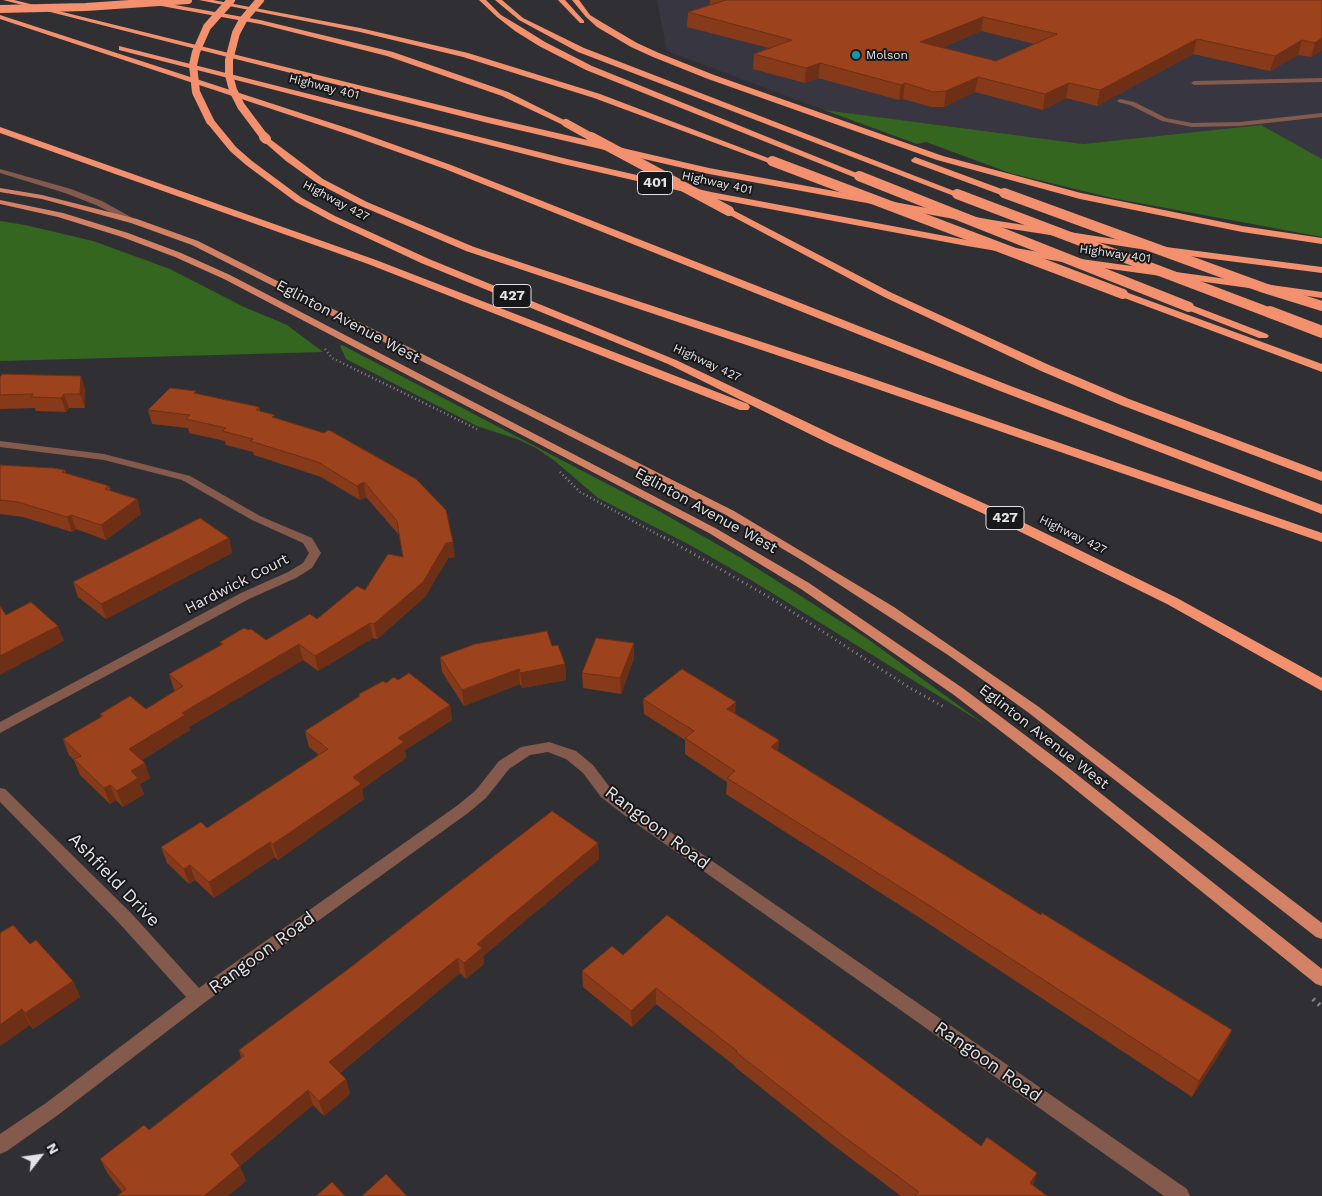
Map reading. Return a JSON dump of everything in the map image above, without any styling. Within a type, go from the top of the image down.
[{"type":"highway","name":"Highway 401","points":[[6,0],[514,126],[709,171],[992,223],[1166,250],[1322,270]]},
{"type":"highway","points":[[137,0],[260,22],[390,54],[505,94],[566,123],[888,295],[1037,364],[1125,402],[1322,476]]},
{"type":"highway","points":[[0,9],[86,7],[188,0]]},
{"type":"highway","points":[[202,0],[360,30],[474,57],[597,96],[1322,368]]},
{"type":"highway","name":"Highway 427","points":[[231,0],[207,27],[200,39],[193,65],[196,92],[210,121],[233,149],[299,200],[332,218],[425,261],[672,362],[834,440],[987,510],[1193,612],[1322,685]]},
{"type":"highway","points":[[260,0],[243,20],[236,32],[229,60],[229,75],[233,90],[241,106],[266,139],[289,159],[320,181],[364,204],[470,249],[854,377],[1322,538]]},
{"type":"highway","points":[[482,0],[499,16],[518,29],[542,44],[589,68],[1322,360]]},
{"type":"highway","points":[[498,0],[522,19],[580,50],[1322,332]]},
{"type":"highway","points":[[561,0],[577,18],[591,29],[627,50],[866,142]]},
{"type":"highway","points":[[575,0],[588,16],[600,25],[656,56],[931,155],[1012,178],[1155,212],[1242,229],[1322,241]]},
{"type":"highway","name":"Highway 401","points":[[0,17],[566,162],[711,195],[986,246],[1322,295]]},
{"type":"highway","points":[[0,17],[353,133],[448,167],[1004,388],[1322,510]]},
{"type":"highway","points":[[0,130],[372,262],[525,320],[688,386],[834,440]]},
{"type":"highway","points":[[903,155],[1264,288],[1322,306]]},
{"type":"main road","name":"Eglinton Avenue West","points":[[0,190],[42,197],[134,221],[195,243],[245,266],[730,513],[890,610],[1034,710],[1322,932]]},
{"type":"main road","name":"Eglinton Avenue West","points":[[0,202],[60,215],[125,235],[178,255],[218,273],[713,531],[805,586],[884,638],[959,692],[1065,773],[1322,979]]},
{"type":"street","points":[[1194,83],[1322,80]]},
{"type":"street","points":[[1120,101],[1132,103],[1164,120],[1192,125],[1240,124],[1322,115]]},
{"type":"street","points":[[0,171],[68,191],[99,203],[134,221]]},
{"type":"street","name":"Hardwick Court","points":[[0,444],[104,457],[186,478],[256,518],[308,541],[315,553],[308,565],[292,574],[244,596],[0,728]]},
{"type":"street","name":"Rangoon Road","points":[[0,1145],[52,1109],[198,998],[463,809],[481,794],[504,765],[526,750],[549,747],[571,755],[588,769],[606,793],[629,811],[1180,1196]]},
{"type":"street","name":"Ashfield Drive","points":[[0,793],[125,918],[198,998]]},
{"type":"path","points":[[343,362],[468,426],[485,432]]},
{"type":"path","points":[[554,466],[580,492],[602,506],[680,546],[774,600],[910,688],[950,711]]},
{"type":"path","points":[[1307,994],[1322,1006]]},
{"type":"shaded area","points":[[657,0],[1322,0],[1322,159],[1261,125],[1083,144],[824,110],[667,51]]},
{"type":"green space","points":[[824,110],[1083,144],[1261,125],[1322,159],[1322,237],[1112,198],[1010,173],[926,142],[917,144]]},
{"type":"green space","points":[[0,221],[93,241],[170,269],[244,307],[287,325],[323,352],[0,361]]},
{"type":"green space","points":[[342,345],[657,510],[741,558],[865,637],[984,724],[751,580],[690,545],[598,498],[555,461],[536,448],[517,439],[477,426],[346,359],[340,346]]},
{"type":"building","points":[[726,0],[1322,0],[1322,38],[1315,43],[1302,40],[1275,56],[1197,39],[1100,90],[1069,83],[1045,94],[978,77],[946,91],[933,92],[905,83],[901,85],[820,63],[806,68],[754,54],[792,40],[688,12]],"holes":[[[983,17],[1057,34],[996,61],[920,42]]]},
{"type":"building","points":[[2,374],[81,376],[80,394],[64,394],[61,398],[31,397],[33,394],[0,395],[0,377]]},
{"type":"building","points":[[170,388],[196,391],[194,393],[259,407],[256,410],[275,415],[272,417],[324,433],[329,430],[416,479],[446,510],[453,542],[446,543],[423,582],[374,624],[370,623],[315,656],[299,644],[182,713],[185,715],[129,749],[145,763],[131,771],[138,778],[117,791],[110,785],[104,788],[74,759],[81,756],[63,739],[103,716],[100,714],[130,696],[146,709],[183,686],[169,674],[223,644],[220,642],[244,628],[251,629],[266,640],[310,614],[317,619],[357,586],[365,590],[388,554],[403,557],[397,521],[364,482],[357,486],[318,462],[250,441],[253,439],[222,431],[226,428],[186,419],[190,415],[148,410]]},
{"type":"building","points":[[0,465],[65,470],[62,472],[109,486],[105,489],[137,499],[101,525],[71,515],[67,517],[18,502],[0,500]]},
{"type":"building","points":[[200,518],[229,538],[101,604],[73,582]]},
{"type":"building","points":[[31,602],[58,626],[0,656],[0,606],[6,615]]},
{"type":"building","points":[[547,631],[552,646],[558,645],[565,664],[520,673],[519,669],[462,690],[440,657],[475,644]]},
{"type":"building","points":[[596,638],[634,643],[620,678],[582,673]]},
{"type":"building","points":[[682,669],[736,702],[727,709],[779,740],[771,747],[1041,915],[1042,913],[1232,1030],[1199,1081],[927,904],[727,778],[735,771],[685,738],[694,731],[643,699]]},
{"type":"building","points":[[409,673],[450,705],[398,738],[404,742],[353,777],[361,784],[273,844],[270,842],[209,882],[190,865],[184,869],[161,847],[201,822],[207,828],[328,749],[305,731],[360,696],[359,694],[383,681],[386,683],[394,677],[398,680]]},
{"type":"building","points":[[552,811],[598,843],[477,944],[482,948],[464,963],[458,958],[329,1062],[346,1079],[319,1101],[308,1090],[231,1154],[240,1166],[204,1196],[117,1196],[126,1189],[100,1159],[144,1125],[149,1130],[244,1056],[239,1050],[347,970]]},
{"type":"building","points":[[667,915],[981,1146],[987,1137],[1037,1173],[1030,1183],[1047,1196],[915,1196],[919,1192],[839,1133],[656,988],[631,1011],[582,971],[612,946],[623,955]]},
{"type":"building","points":[[13,925],[30,944],[36,940],[73,981],[25,1013],[22,1009],[0,1025],[0,933]]},
{"type":"building","points":[[386,1174],[407,1196],[362,1196]]},
{"type":"building","points":[[332,1182],[345,1196],[316,1196]]},
{"type":"place","name":"Molson","points":[[856,55]]}]
